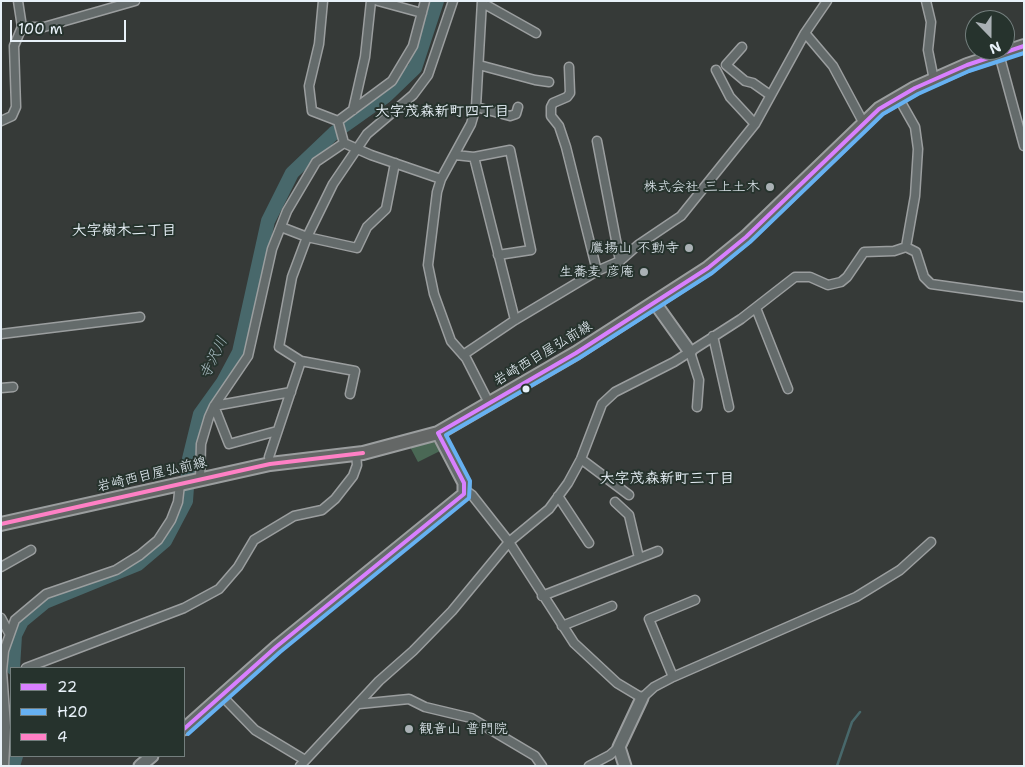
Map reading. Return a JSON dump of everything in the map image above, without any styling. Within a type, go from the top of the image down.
[{"type":"main road","name":"岩崎西目屋弘前線","points":[[1,524],[270,464],[356,454],[400,445],[438,434],[490,405],[708,268],[746,237],[863,122],[898,96],[984,60]]},
{"type":"street","points":[[1,121],[12,116],[16,106],[14,46],[22,27],[18,1]]},
{"type":"street","points":[[22,27],[44,27],[135,1]]},
{"type":"street","points":[[323,1],[319,44],[309,86],[312,111],[339,123]]},
{"type":"street","points":[[353,110],[365,57],[371,1]]},
{"type":"street","points":[[378,1],[422,13]]},
{"type":"street","points":[[339,123],[392,81],[412,46],[425,1]]},
{"type":"street","points":[[350,394],[355,371],[302,361],[279,347],[292,277],[307,238],[333,184],[366,134],[414,95],[428,75],[453,1]]},
{"type":"street","points":[[463,355],[515,320],[597,271],[620,261],[638,245],[681,216],[755,124],[805,32],[827,1]]},
{"type":"street","points":[[926,1],[931,22],[928,50],[934,80]]},
{"type":"street","points":[[490,405],[463,355],[452,341],[434,294],[428,265],[436,192],[441,179],[471,124],[476,107],[486,4],[536,33]]},
{"type":"street","points":[[805,32],[833,66],[863,122]]},
{"type":"street","points":[[742,47],[726,65],[745,81],[753,83],[770,95]]},
{"type":"street","points":[[1001,60],[1022,129],[1024,146]]},
{"type":"street","points":[[479,65],[549,82]]},
{"type":"street","points":[[569,67],[570,93],[567,97],[554,103],[551,107],[551,116],[559,126],[566,147],[597,271]]},
{"type":"street","points":[[716,70],[730,98],[755,124]]},
{"type":"street","points":[[898,96],[915,127],[918,149],[915,196],[906,247]]},
{"type":"street","points":[[476,107],[510,116],[516,114],[518,107]]},
{"type":"street","points":[[339,123],[343,141],[357,150],[441,179]]},
{"type":"street","points":[[7,763],[9,727],[4,651],[15,620],[46,594],[116,570],[158,540],[171,520],[178,502],[190,482],[214,406],[248,356],[272,249],[287,211],[316,162],[343,141]]},
{"type":"street","points":[[597,141],[620,261]]},
{"type":"street","points":[[455,155],[474,157],[510,150],[531,250],[498,255]]},
{"type":"street","points":[[474,157],[515,320]]},
{"type":"street","points":[[281,227],[307,238],[357,248],[367,227],[386,208],[395,163]]},
{"type":"street","points":[[222,696],[255,730],[302,763],[359,704],[378,681],[413,651],[452,611],[509,542],[549,509],[568,483],[581,459],[597,413],[606,398],[690,352],[756,308],[795,278],[810,277],[828,285],[837,284],[847,277],[864,252],[894,251],[906,247],[916,252],[924,277],[931,284],[1024,297]]},
{"type":"street","points":[[654,303],[690,352],[699,380],[697,407]]},
{"type":"street","points":[[756,308],[788,389]]},
{"type":"street","points":[[1,334],[140,317]]},
{"type":"street","points":[[713,336],[729,407]]},
{"type":"street","points":[[270,464],[269,457],[277,431],[302,361]]},
{"type":"street","points":[[1,388],[13,387]]},
{"type":"street","points":[[214,406],[292,392]]},
{"type":"street","points":[[214,406],[229,444],[277,431]]},
{"type":"street","points":[[438,434],[464,483],[465,490],[472,495],[509,542],[534,578],[542,596],[574,643],[594,664],[617,683],[642,698]]},
{"type":"street","points":[[29,667],[184,608],[219,589],[238,567],[254,540],[294,516],[322,510],[335,499],[352,476],[357,465],[356,454]]},
{"type":"street","points":[[581,459],[629,495]]},
{"type":"street","points":[[185,728],[276,647],[423,529],[465,490]]},
{"type":"street","points":[[558,496],[589,543]]},
{"type":"street","points":[[615,502],[629,515],[639,558]]},
{"type":"street","points":[[589,766],[610,755],[619,747],[642,698],[654,687],[856,596],[894,574],[931,542]]},
{"type":"street","points":[[1,567],[31,550]]},
{"type":"street","points":[[542,596],[658,550]]},
{"type":"street","points":[[673,677],[648,619],[695,600]]},
{"type":"street","points":[[562,626],[612,606]]},
{"type":"street","points":[[1,618],[9,633]]},
{"type":"street","points":[[359,704],[409,699],[425,707],[471,718],[535,756],[542,766]]},
{"type":"street","points":[[619,747],[625,766]]},
{"type":"street","points":[[140,766],[151,757]]},
{"type":"green space","points":[[430,441],[439,444],[442,450],[418,462],[410,447]]},
{"type":"waterway","name":"寺沢川","points":[[13,667],[15,635],[22,621],[45,602],[138,564],[165,541],[186,501],[189,459],[200,414],[223,382],[239,352],[268,221],[292,173],[334,133],[386,96],[415,68],[437,1]]},
{"type":"waterway","points":[[837,766],[852,722],[860,712]]},
{"type":"waterway","name":"寺沢川","points":[[13,766],[16,757]]},
{"type":"transit line","name":"22","points":[[185,728],[276,647],[464,494],[464,483],[438,433],[576,353],[708,268],[746,237],[879,109],[915,88],[967,65],[1024,46]]},
{"type":"transit line","name":"H20","points":[[188,734],[280,652],[469,498],[470,481],[446,435],[579,358],[712,273],[750,242],[883,114],[918,94],[969,71],[1024,53]]},
{"type":"transit line","name":"4","points":[[1,524],[270,464],[363,453]]},
{"type":"place","name":"株式会社 三上土木","points":[[770,187]]},
{"type":"place","name":"鷹揚山 不動寺","points":[[689,248]]},
{"type":"place","name":"生蕎麦 彦庵","points":[[644,272]]},
{"type":"place","name":"観音山 普門院","points":[[409,729]]},
{"type":"district","name":"大字茂森新町四丁目","points":[[442,112]]},
{"type":"district","name":"大字樹木二丁目","points":[[124,231]]},
{"type":"district","name":"大字茂森新町三丁目","points":[[667,479]]}]
